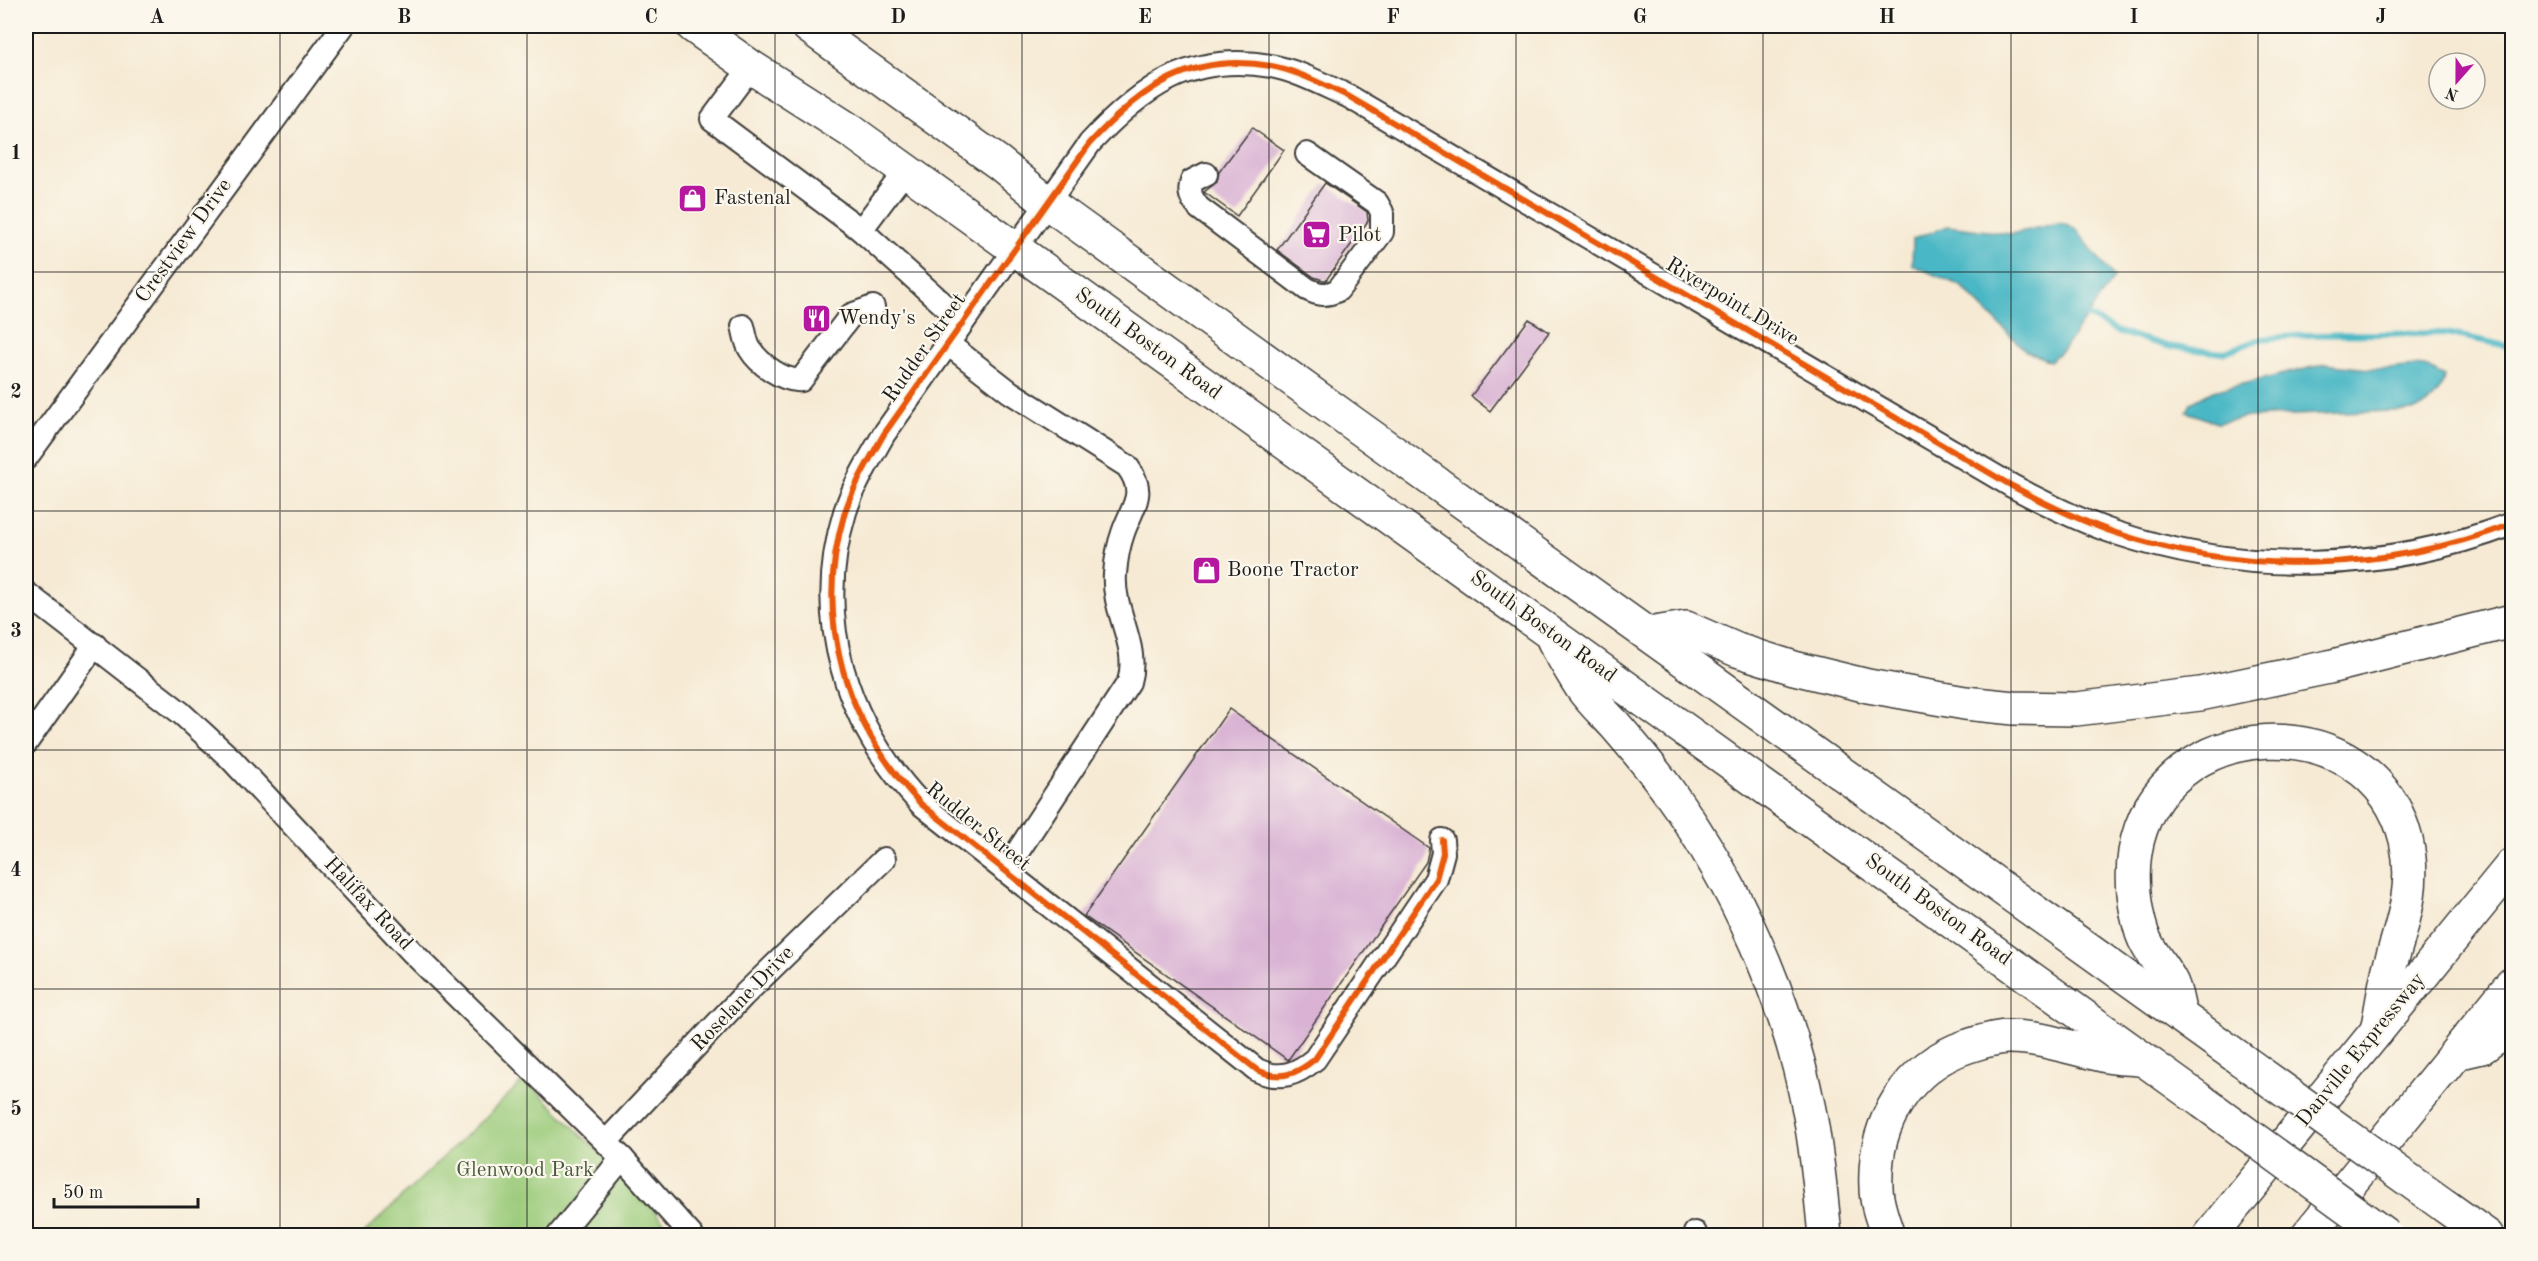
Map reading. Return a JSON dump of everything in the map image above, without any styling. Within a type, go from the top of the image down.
[{"type":"highway","name":"South Boston Road","points":[[693,26],[906,170],[2388,1236]]},
{"type":"highway","points":[[807,26],[999,163],[1048,203],[2487,1236]]},
{"type":"highway","points":[[1648,634],[1686,628],[1737,650],[1794,668],[1868,686],[1965,703],[2014,708],[2076,709],[2200,694],[2329,667],[2512,621]]},
{"type":"highway","points":[[1547,630],[1583,690],[1633,746],[1669,792],[1696,832],[1730,891],[1758,951],[1778,998],[1809,1109],[1821,1185],[1826,1236]]},
{"type":"highway","points":[[2180,1015],[2171,982],[2152,955],[2142,934],[2133,880],[2135,853],[2140,831],[2163,789],[2191,765],[2223,748],[2249,742],[2275,740],[2302,743],[2328,751],[2356,766],[2374,780],[2389,798],[2398,814],[2406,841],[2409,868],[2408,900],[2403,926],[2389,970],[2378,1031]]},
{"type":"highway","name":"Danville Expressway","points":[[2210,1236],[2512,865]]},
{"type":"highway","points":[[2307,1236],[2512,984]]},
{"type":"highway","points":[[2457,1052],[2482,1047],[2512,1026]]},
{"type":"highway","points":[[1888,1236],[1876,1190],[1879,1144],[1889,1115],[1901,1094],[1918,1075],[1938,1059],[1958,1049],[2006,1037],[2047,1041],[2104,1056],[2142,1059]]},
{"type":"street","name":"Crestview Drive","points":[[26,458],[344,26]]},
{"type":"street","name":"Riverpoint Drive","points":[[1016,249],[1090,143],[1114,117],[1141,94],[1169,78],[1216,65],[1242,63],[1273,67],[1305,77],[1366,106],[2012,486],[2067,514],[2116,533],[2164,547],[2214,556],[2277,562],[2320,563],[2373,559],[2424,550],[2512,524]]},
{"type":"street","points":[[751,67],[712,119],[861,230],[963,322]]},
{"type":"street","points":[[1206,174],[1192,181],[1189,190],[1191,199],[1199,208],[1306,289],[1317,294],[1329,295],[1338,290],[1382,232],[1382,212],[1377,204],[1307,154]]},
{"type":"street","points":[[861,230],[906,170]]},
{"type":"street","name":"Rudder Street","points":[[1016,249],[884,434],[858,480],[845,511],[832,583],[834,626],[840,662],[851,697],[881,756],[897,779],[921,804],[1005,872],[1257,1070],[1267,1075],[1280,1077],[1303,1069],[1315,1059],[1436,879],[1443,853],[1442,840]]},
{"type":"street","points":[[743,326],[749,348],[758,359],[787,379],[801,380],[851,315],[873,307]]},
{"type":"street","points":[[948,344],[1010,392],[1127,466],[1134,476],[1138,491],[1136,506],[1123,531],[1116,555],[1114,580],[1117,605],[1133,652],[1130,682],[1005,872]]},
{"type":"street","name":"Halifax Road","points":[[26,593],[181,713],[230,758],[412,953],[622,1158],[692,1236]]},
{"type":"street","points":[[26,743],[95,645]]},
{"type":"street","name":"Roselane Drive","points":[[606,1142],[743,996],[884,859]]},
{"type":"street","points":[[558,1236],[622,1158]]},
{"type":"green space","name":"Glenwood Park","points":[[525,1079],[632,1185],[675,1235],[361,1236]]},
{"type":"water","points":[[2059,223],[2075,228],[2114,278],[2065,347],[2050,361],[2026,351],[1961,286],[1912,265],[1913,239],[1948,226],[2011,234]]},
{"type":"water","points":[[2326,364],[2377,369],[2415,366],[2429,368],[2444,377],[2434,397],[2415,410],[2248,417],[2217,423],[2187,412],[2191,403],[2213,391]]},
{"type":"building","points":[[1252,128],[1284,150],[1237,216],[1204,192],[1217,182],[1219,172]]},
{"type":"building","points":[[1325,183],[1367,212],[1368,221],[1326,280],[1323,280],[1314,277],[1277,250]]},
{"type":"building","points":[[1529,319],[1549,332],[1490,411],[1471,396]]},
{"type":"building","points":[[1229,709],[1429,848],[1426,862],[1288,1060],[1084,916]]},
{"type":"waterway","points":[[2088,316],[2118,332],[2167,346],[2222,353],[2261,339],[2308,335],[2446,333],[2512,347]]},
{"type":"cycle path","points":[[1442,840],[1443,853],[1436,879],[1315,1059],[1302,1069],[1288,1074],[1265,1073],[1257,1070],[921,804],[895,773],[873,740],[855,705],[842,668],[835,631],[832,592],[836,552],[845,512],[853,492],[884,434],[1090,143],[1129,105],[1149,90],[1192,69],[1216,64],[1242,63],[1271,66],[1301,75],[1348,96],[2012,486],[2063,512],[2116,533],[2165,547],[2214,556],[2264,562],[2315,563],[2415,552],[2464,540],[2512,524]]},
{"type":"place","name":"Fastenal","points":[[693,198]]},
{"type":"place","name":"Pilot","points":[[1317,235]]},
{"type":"place","name":"Wendy's","points":[[817,318]]},
{"type":"place","name":"Boone Tractor","points":[[1206,570]]}]
